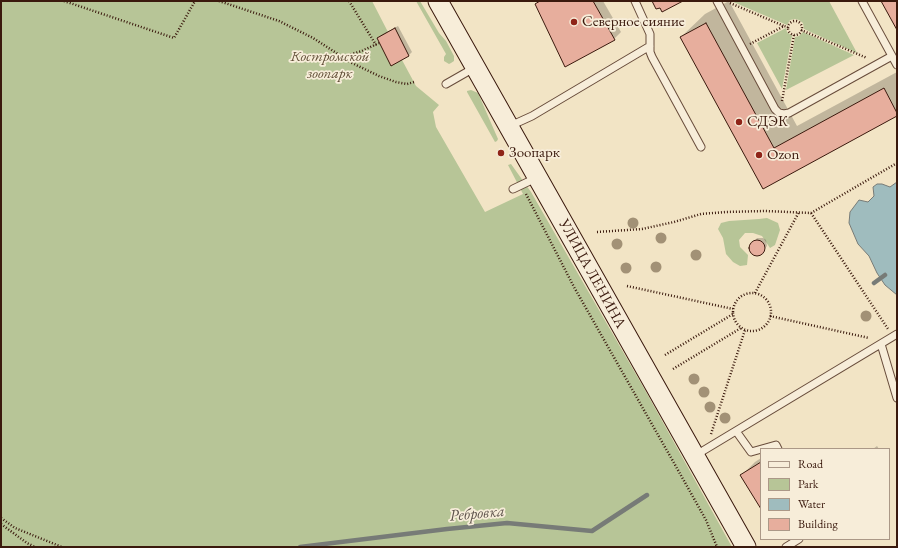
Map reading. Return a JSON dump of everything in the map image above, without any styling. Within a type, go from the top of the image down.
[{"type":"main road","name":"УЛИЦА ЛЕНИНА","points":[[438,1],[510,126],[746,547]]},
{"type":"lane","points":[[635,1],[650,34],[652,57],[701,147]]},
{"type":"lane","points":[[717,1],[775,109],[780,113],[784,114],[789,112],[879,64],[893,53]]},
{"type":"lane","points":[[862,1],[893,53],[897,65]]},
{"type":"lane","points":[[510,126],[532,116],[650,46]]},
{"type":"lane","points":[[446,84],[476,67]]},
{"type":"lane","points":[[513,189],[538,177]]},
{"type":"lane","points":[[694,456],[895,335]]},
{"type":"lane","points":[[883,343],[897,398]]},
{"type":"lane","points":[[736,431],[751,452],[760,449]]},
{"type":"lane","points":[[765,448],[776,445],[778,448]]},
{"type":"lane","points":[[786,547],[797,540]]},
{"type":"path","points":[[64,1],[174,38],[195,1]]},
{"type":"path","points":[[219,1],[279,21],[312,38],[365,70],[390,80],[407,84],[414,82]]},
{"type":"path","points":[[349,1],[376,45]]},
{"type":"path","points":[[726,1],[788,27],[789,31],[794,34],[798,34],[801,30],[801,24],[795,21],[791,22],[788,27]]},
{"type":"path","points":[[742,48],[784,26]]},
{"type":"path","points":[[801,30],[879,64]]},
{"type":"path","points":[[780,113],[794,34]]},
{"type":"path","points":[[342,57],[362,51],[379,43]]},
{"type":"path","points":[[597,232],[642,229],[701,214],[765,211],[811,212],[897,163]]},
{"type":"path","points":[[521,185],[574,287],[706,520],[717,547]]},
{"type":"path","points":[[755,293],[799,212]]},
{"type":"path","points":[[811,212],[895,335]]},
{"type":"path","points":[[627,286],[733,309]]},
{"type":"path","points":[[748,293],[755,293],[766,300],[770,306],[770,316],[766,325],[761,329],[752,331],[745,330],[735,322],[733,309],[737,300],[742,296],[748,293]]},
{"type":"path","points":[[664,355],[733,314]]},
{"type":"path","points":[[770,316],[883,343]]},
{"type":"path","points":[[672,369],[741,328]]},
{"type":"path","points":[[710,436],[745,330]]},
{"type":"path","points":[[1,518],[15,528],[62,547]]},
{"type":"path","points":[[1,524],[35,547]]},
{"type":"green space","name":"Костромской зоопарк","points":[[1,1],[372,1],[388,32],[395,28],[409,56],[402,60],[416,86],[439,105],[433,112],[436,127],[485,212],[523,194],[508,165],[511,164],[531,192],[645,390],[732,547],[1,547]]},
{"type":"green space","points":[[416,1],[420,1],[439,33],[446,41],[454,56],[454,61],[451,63],[449,64],[444,61],[446,54]]},
{"type":"green space","points":[[731,1],[829,1],[857,53],[804,29],[803,23],[799,20],[790,20],[787,25]]},
{"type":"green space","points":[[786,28],[787,32],[792,36],[782,89],[757,43]]},
{"type":"green space","points":[[803,32],[854,55],[786,90],[795,37],[799,36]]},
{"type":"green space","points":[[471,90],[478,93],[498,139],[495,142],[467,92]]},
{"type":"green space","points":[[767,218],[778,223],[780,230],[775,245],[770,248],[762,236],[753,233],[745,233],[739,240],[740,247],[748,255],[747,265],[740,266],[733,262],[726,254],[723,238],[718,229],[721,223]]},
{"type":"water","points":[[897,182],[897,295],[885,285],[877,273],[869,256],[858,244],[849,223],[850,212],[859,200],[868,202],[874,196],[873,187],[877,184],[882,184],[890,187]]},
{"type":"building","name":"Северное сияние","points":[[540,1],[593,1],[615,40],[565,67],[535,4]]},
{"type":"building","points":[[652,1],[683,1],[662,12],[660,8],[656,9]]},
{"type":"building","points":[[881,1],[897,1],[897,30]]},
{"type":"building","points":[[706,23],[774,148],[884,88],[897,113],[897,116],[763,189],[680,37]]},
{"type":"building","points":[[395,28],[409,56],[391,66],[377,38]]},
{"type":"building","points":[[757,240],[764,245],[765,248],[760,255],[757,256],[750,251],[749,248],[754,241]]},
{"type":"building","points":[[760,463],[760,507],[740,475]]},
{"type":"waterway","name":"Ребровка","points":[[874,283],[885,275]]},
{"type":"waterway","name":"Ребровка","points":[[300,547],[507,523],[592,531],[647,495]]},
{"type":"place","name":"Северное сияние","points":[[574,22]]},
{"type":"place","name":"СДЭК","points":[[739,122]]},
{"type":"place","name":"Зоопарк","points":[[501,153]]},
{"type":"place","name":"Ozon","points":[[759,155]]}]
